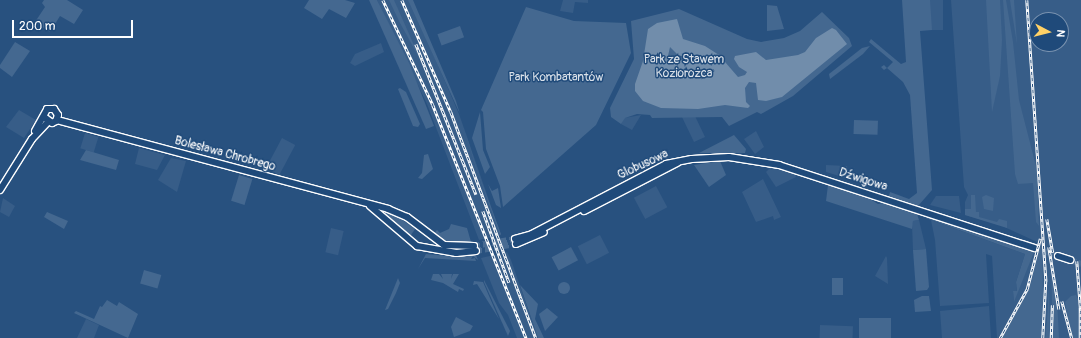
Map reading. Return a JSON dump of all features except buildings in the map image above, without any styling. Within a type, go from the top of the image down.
[{"type":"main road","points":[[0,190],[46,119],[45,111],[50,108],[55,109],[58,117],[46,119]]},
{"type":"main road","name":"Bolesława Chrobrego","points":[[58,117],[75,124],[402,214],[444,245],[475,248],[456,253],[417,246],[369,205]]},
{"type":"main road","name":"Dźwigowa","points":[[680,161],[729,157],[772,163],[1035,248]]},
{"type":"main road","name":"Globusowa","points":[[516,242],[666,164],[680,161]]},
{"type":"main road","points":[[1058,256],[1070,260]]},
{"type":"shaded area","points":[[377,0],[410,0],[459,114],[501,235],[479,240],[427,104]]},
{"type":"shaded area","points":[[563,0],[588,0],[588,3],[575,2],[573,13],[560,11]]},
{"type":"shaded area","points":[[930,0],[943,0],[943,30],[930,30]]},
{"type":"shaded area","points":[[951,0],[1081,0],[1081,338],[1047,338],[1036,303],[1009,338],[997,338],[992,256],[986,254],[989,303],[940,306],[935,240],[931,220],[1025,254],[1016,282],[1017,291],[1013,291],[1014,301],[1037,242],[1000,225],[965,215],[965,202],[968,195],[964,187]]},
{"type":"shaded area","points":[[677,19],[683,39],[705,46],[719,55],[738,77],[745,75],[747,72],[739,67],[734,59],[735,56],[756,52],[766,60],[798,55],[805,52],[816,38],[832,28],[836,30],[847,44],[782,97],[766,101],[758,100],[756,83],[749,82],[745,88],[746,102],[750,106],[748,108],[725,105],[698,109],[661,108],[643,101],[635,91],[635,84],[643,61],[648,29],[657,23]],"holes":[[[670,47],[678,55],[706,63],[672,59],[668,56]]]},
{"type":"shaded area","points":[[381,43],[384,52],[355,66],[350,63],[355,54]]},
{"type":"shaded area","points":[[19,110],[36,120],[24,138],[6,127]]},
{"type":"shaded area","points":[[641,115],[632,130],[621,124],[624,118]]},
{"type":"shaded area","points":[[695,116],[705,137],[694,142],[682,117]]},
{"type":"shaded area","points":[[756,131],[764,147],[755,154],[744,139]]},
{"type":"shaded area","points":[[85,133],[98,137],[94,152],[80,148]]},
{"type":"shaded area","points":[[282,138],[295,145],[279,175],[266,168]]},
{"type":"shaded area","points":[[139,148],[165,155],[157,170],[135,164]]},
{"type":"shaded area","points":[[171,158],[186,161],[177,192],[158,180]]},
{"type":"shaded area","points":[[826,165],[847,166],[849,179],[826,172]]},
{"type":"shaded area","points":[[771,167],[795,174],[796,177],[776,187],[766,172]]},
{"type":"shaded area","points":[[763,179],[781,217],[774,220],[773,216],[756,222],[742,192]]},
{"type":"shaded area","points":[[656,186],[667,207],[645,219],[634,198]]},
{"type":"shaded area","points":[[936,196],[959,196],[961,213],[930,205]]},
{"type":"shaded area","points":[[3,198],[15,206],[9,217],[0,212]]},
{"type":"shaded area","points":[[919,220],[926,249],[913,250],[912,225],[913,221]]},
{"type":"shaded area","points":[[331,228],[344,231],[338,255],[325,252]]},
{"type":"shaded area","points":[[600,235],[609,253],[587,264],[578,246]]},
{"type":"shaded area","points":[[507,252],[538,338],[517,338],[508,315],[499,303],[481,258]]},
{"type":"shaded area","points":[[886,256],[887,258],[888,284],[875,276]]},
{"type":"shaded area","points":[[989,306],[991,338],[942,338],[940,311]]},
{"type":"shaded area","points":[[86,319],[99,325],[94,338],[77,338]]},
{"type":"shaded area","points":[[820,325],[853,326],[853,338],[820,338]]},
{"type":"green space","points":[[44,0],[67,0],[83,10],[74,24],[60,16],[50,32],[35,22],[45,7],[42,3]]},
{"type":"green space","points":[[309,0],[345,0],[355,3],[346,18],[329,9],[322,19],[304,8]]},
{"type":"green space","points":[[369,0],[377,0],[410,65],[434,126],[426,129]]},
{"type":"green space","points":[[389,0],[394,0],[421,61],[400,23]]},
{"type":"green space","points":[[408,0],[413,0],[456,101],[460,114]]},
{"type":"green space","points":[[902,0],[930,0],[932,30],[920,31],[932,190],[918,206],[889,196],[890,192],[909,199],[917,193],[910,95],[903,82],[887,68],[893,62],[869,42],[871,39],[901,64],[906,62]]},
{"type":"green space","points":[[986,0],[1000,0],[1002,40],[1000,76],[992,112]]},
{"type":"green space","points":[[1003,0],[1006,0],[1013,42],[1019,100],[1037,170],[1039,226],[1036,222],[1033,183],[1018,184],[1015,174]]},
{"type":"green space","points":[[1010,0],[1014,0],[1017,44],[1011,7]]},
{"type":"green space","points":[[767,5],[777,6],[784,29],[767,31]]},
{"type":"green space","name":"Park Kombatantów","points":[[526,7],[574,21],[626,23],[631,53],[596,125],[503,207],[500,186],[486,149],[483,112],[481,110]]},
{"type":"green space","name":"Park ze Stawem Koziorożca","points":[[679,9],[747,39],[761,42],[784,38],[800,31],[822,12],[849,38],[852,46],[793,96],[761,114],[757,112],[729,126],[722,117],[652,118],[650,115],[637,114],[625,118],[621,124],[611,117],[610,108],[634,59],[631,21]]},
{"type":"green space","points":[[460,26],[464,37],[442,45],[437,34]]},
{"type":"green space","points":[[15,42],[30,51],[12,77],[0,68],[0,65]]},
{"type":"green space","points":[[870,46],[863,54],[830,79],[829,74],[862,48]]},
{"type":"green space","points":[[884,65],[887,68],[884,70],[881,67]]},
{"type":"green space","points":[[400,88],[406,92],[420,124],[418,127],[413,126],[398,89]]},
{"type":"green space","points":[[480,112],[483,150],[490,167],[485,174],[472,138]]},
{"type":"green space","points":[[462,119],[477,170],[501,234],[500,235],[476,168]]},
{"type":"green space","points":[[854,120],[878,121],[877,135],[854,134]]},
{"type":"green space","points":[[734,135],[746,149],[745,153],[699,153]]},
{"type":"green space","points":[[86,150],[119,160],[116,170],[80,160]]},
{"type":"green space","points":[[428,154],[433,169],[422,179],[418,178],[422,173],[424,155]]},
{"type":"green space","points":[[720,161],[726,175],[709,187],[694,165]]},
{"type":"green space","points":[[239,175],[252,179],[244,205],[231,201]]},
{"type":"green space","points":[[488,184],[492,191],[498,188],[501,208],[496,205]]},
{"type":"green space","points":[[828,185],[870,199],[878,204],[884,203],[917,214],[919,220],[913,221],[912,229],[826,201]]},
{"type":"green space","points":[[971,195],[975,195],[976,212],[979,212],[979,217],[997,222],[999,219],[1007,221],[1007,228],[965,215],[965,209],[971,209]]},
{"type":"green space","points":[[986,195],[994,198],[993,211],[984,209],[982,197]]},
{"type":"green space","points":[[382,210],[397,216],[415,229],[409,238]]},
{"type":"green space","points":[[47,212],[68,221],[64,229],[44,217]]},
{"type":"green space","points":[[931,217],[1034,252],[1014,302],[1013,291],[1017,291],[1016,282],[1025,254],[926,218]]},
{"type":"green space","points":[[451,224],[467,228],[471,242],[451,243],[433,235],[437,230],[440,233],[449,229]]},
{"type":"green space","points":[[1042,236],[1043,295],[1046,295],[1042,338],[1002,338],[1031,283]]},
{"type":"green space","points":[[571,247],[578,260],[559,271],[552,257]]},
{"type":"green space","points":[[926,249],[929,287],[927,290],[916,291],[913,250]]},
{"type":"green space","points":[[426,254],[459,257],[476,255],[478,260],[473,256],[471,259],[475,258],[476,261],[425,258],[418,269]]},
{"type":"green space","points":[[1051,265],[1057,299],[1059,338],[1053,338]]},
{"type":"green space","points":[[144,270],[161,275],[157,288],[140,283]]},
{"type":"green space","points":[[433,274],[439,274],[443,279],[441,274],[452,274],[451,279],[453,274],[459,274],[453,284],[464,289],[463,291],[459,289],[458,292],[443,283],[431,280]]},
{"type":"green space","points":[[398,278],[400,283],[396,293],[388,309],[385,310]]},
{"type":"green space","points":[[832,278],[843,278],[843,295],[832,295]]},
{"type":"green space","points":[[484,280],[510,331],[508,336],[484,282]]},
{"type":"green space","points":[[474,281],[483,282],[499,319],[477,284],[473,285]]},
{"type":"green space","points":[[562,282],[566,282],[570,288],[566,294],[562,294],[558,290],[558,286]]},
{"type":"green space","points":[[520,285],[538,304],[535,319],[544,338],[538,338]]},
{"type":"green space","points":[[1049,287],[1050,338],[1045,338],[1047,320]]},
{"type":"green space","points":[[1076,295],[1081,305],[1081,338],[1071,338],[1065,302],[1071,296]]},
{"type":"green space","points":[[922,296],[929,296],[931,311],[915,312],[914,300]]},
{"type":"green space","points":[[107,300],[117,306],[119,302],[138,314],[128,338],[74,313],[76,311],[94,319],[100,306],[102,307]]},
{"type":"green space","points":[[547,308],[558,317],[545,331],[539,314]]},
{"type":"green space","points":[[456,317],[473,326],[470,331],[454,337],[451,327]]},
{"type":"green space","points":[[859,318],[891,318],[891,338],[859,338]]},
{"type":"tunnel","points":[[474,246],[515,239]]},
{"type":"tunnel","points":[[476,251],[516,244]]},
{"type":"tunnel","points":[[1035,248],[1058,256]]},
{"type":"tunnel","points":[[1070,260],[1081,264]]},
{"type":"railway","points":[[383,0],[433,105],[526,338]]},
{"type":"railway","points":[[402,0],[451,112],[536,338]]},
{"type":"railway","points":[[1027,0],[1046,281],[1043,338]]},
{"type":"railway","points":[[416,44],[476,194]]},
{"type":"railway","points":[[483,211],[509,282]]},
{"type":"railway","points":[[1047,219],[1053,252]]},
{"type":"railway","points":[[1000,338],[1027,289],[1040,239]]},
{"type":"railway","points":[[1049,247],[1059,309]]},
{"type":"railway","points":[[1077,261],[1081,313]]},
{"type":"railway","points":[[1062,301],[1072,338]]},
{"type":"railway","points":[[1051,338],[1052,305]]},
{"type":"railway","points":[[1080,308],[1080,338]]}]
